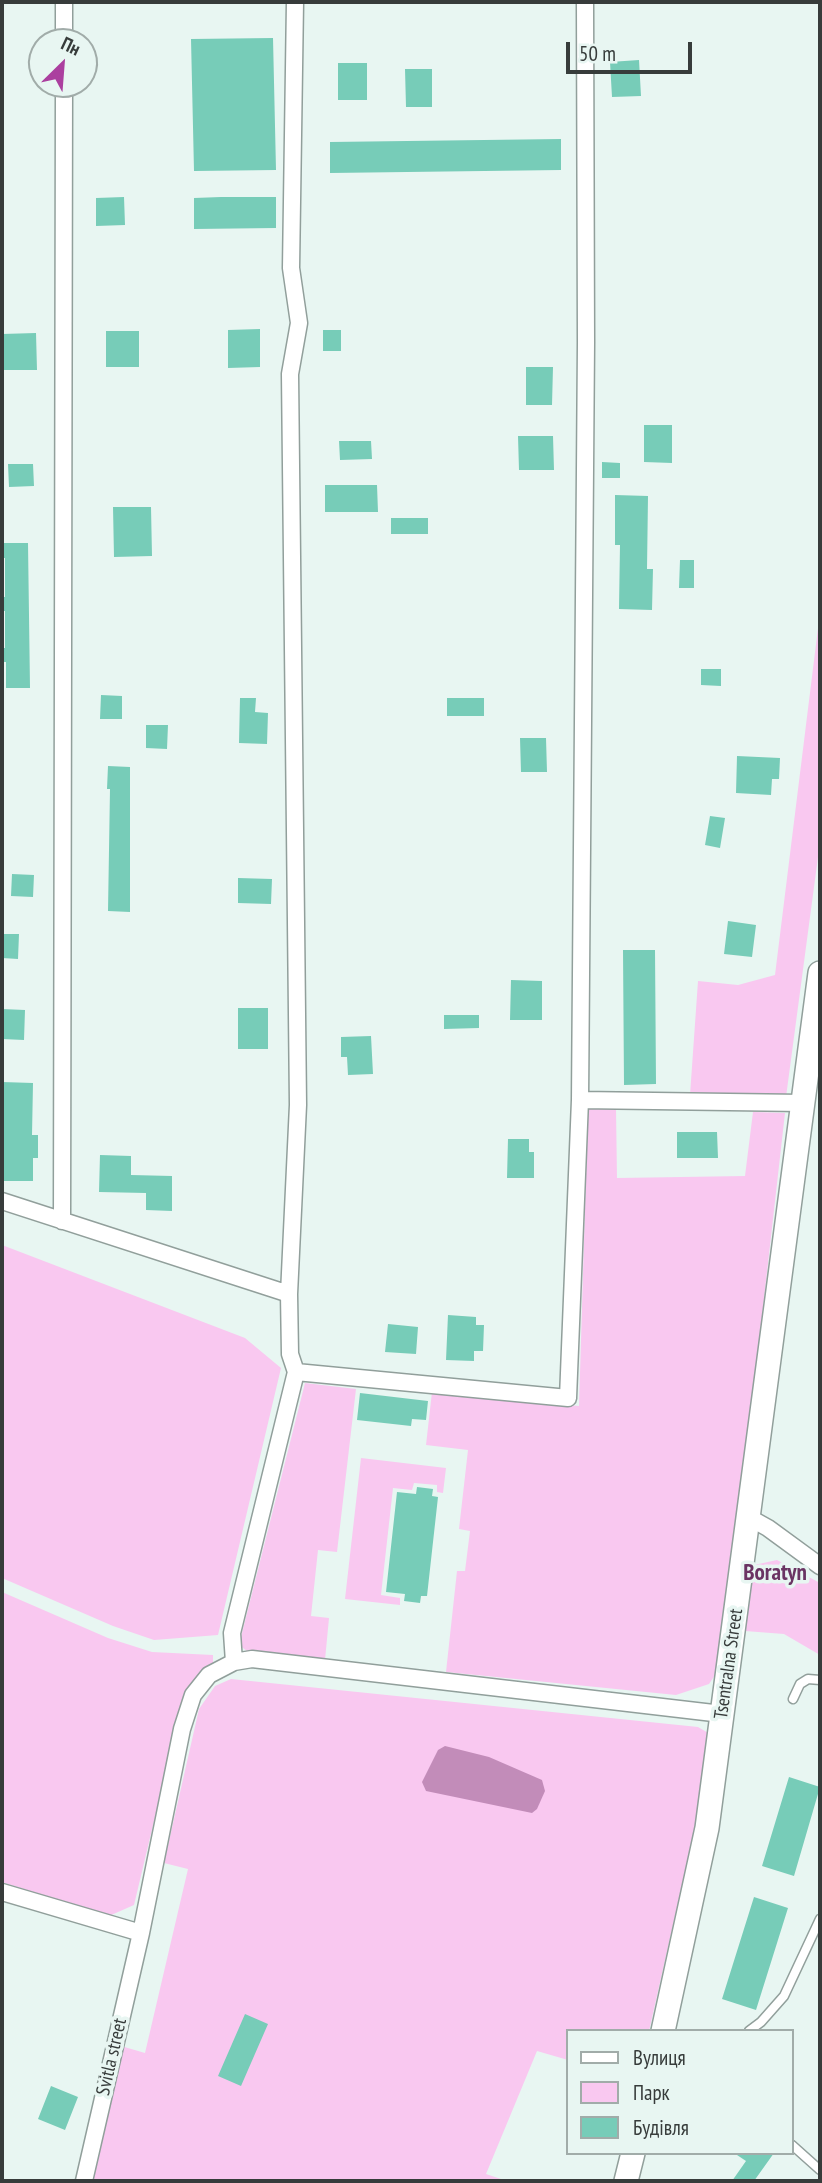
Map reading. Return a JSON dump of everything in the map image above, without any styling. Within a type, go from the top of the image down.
[{"type":"street","points":[[64,2],[64,28]]},
{"type":"street","points":[[295,2],[291,268],[299,323],[290,374],[298,1105],[289,1294],[290,1354],[296,1372],[232,1633],[234,1662],[252,1660],[722,1714]]},
{"type":"street","points":[[296,1372],[568,1398],[580,1100],[586,357],[585,2]]},
{"type":"street","points":[[62,1221],[64,98]]},
{"type":"street","name":"Tsentralna Street","points":[[664,2029],[707,1828],[820,973]]},
{"type":"street","points":[[580,1100],[803,1103]]},
{"type":"street","points":[[2,1201],[289,1294]]},
{"type":"street","points":[[750,1517],[820,1566]]},
{"type":"street","name":"Svitla street","points":[[84,2181],[141,1933],[182,1729],[193,1695],[209,1675],[234,1662]]},
{"type":"street","points":[[2,1892],[141,1933]]},
{"type":"street","points":[[626,2181],[632,2155]]},
{"type":"lane","points":[[793,1699],[800,1684],[808,1679],[820,1680]]},
{"type":"lane","points":[[752,2029],[784,1996],[820,1919]]},
{"type":"lane","points":[[794,2147],[820,2171]]},
{"type":"green space","points":[[820,612],[820,842],[786,1097],[690,1095],[698,981],[738,985],[775,975]]},
{"type":"green space","points":[[588,1109],[616,1109],[617,1178],[745,1176],[753,1112],[785,1113],[750,1422],[717,1672],[709,1684],[676,1695],[446,1672],[457,1571],[465,1571],[470,1531],[459,1529],[468,1450],[426,1445],[432,1392],[579,1406]]},
{"type":"green space","points":[[2,1245],[245,1338],[281,1368],[218,1635],[154,1640],[113,1626],[2,1578]]},
{"type":"green space","points":[[305,1383],[356,1389],[337,1552],[318,1550],[311,1616],[329,1618],[325,1660],[247,1651],[239,1645]]},
{"type":"green space","points":[[361,1458],[446,1468],[443,1493],[437,1492],[437,1485],[414,1483],[412,1490],[393,1488],[381,1595],[400,1598],[400,1605],[345,1599]]},
{"type":"green space","points":[[777,1560],[820,1583],[820,1655],[784,1634],[745,1631],[754,1565]]},
{"type":"green space","points":[[2,1592],[108,1638],[152,1652],[213,1655],[213,1663],[196,1679],[183,1699],[134,1905],[109,1916],[2,1882]]},
{"type":"green space","points":[[231,1679],[698,1727],[710,1734],[695,1827],[649,2029],[566,2029],[566,2059],[537,2051],[486,2174],[507,2181],[90,2181],[121,2046],[145,2053],[188,1869],[164,1863],[199,1709],[215,1686]]},
{"type":"shaded area","points":[[445,1746],[489,1757],[542,1780],[545,1791],[537,1809],[532,1813],[426,1791],[422,1782],[438,1750]]},
{"type":"building","points":[[273,38],[276,170],[194,171],[191,39]]},
{"type":"building","points":[[639,60],[641,96],[612,97],[610,62]]},
{"type":"building","points":[[338,63],[367,63],[367,100],[338,100]]},
{"type":"building","points":[[405,69],[432,69],[432,107],[406,107]]},
{"type":"building","points":[[561,139],[561,170],[330,173],[330,142]]},
{"type":"building","points":[[124,197],[125,225],[96,226],[96,198]]},
{"type":"building","points":[[276,197],[276,228],[194,229],[194,198]]},
{"type":"building","points":[[260,329],[260,367],[228,368],[228,330]]},
{"type":"building","points":[[323,330],[341,330],[341,351],[323,351]]},
{"type":"building","points":[[106,331],[139,331],[139,367],[106,367]]},
{"type":"building","points":[[36,333],[37,370],[2,370],[2,334]]},
{"type":"building","points":[[526,367],[553,367],[552,405],[526,405]]},
{"type":"building","points":[[644,425],[672,425],[672,463],[644,462]]},
{"type":"building","points":[[518,436],[553,436],[554,470],[519,470]]},
{"type":"building","points":[[339,441],[371,441],[372,459],[340,460]]},
{"type":"building","points":[[602,462],[620,463],[620,478],[602,478]]},
{"type":"building","points":[[8,464],[33,464],[34,486],[9,487]]},
{"type":"building","points":[[325,485],[377,485],[378,512],[325,512]]},
{"type":"building","points":[[615,495],[648,496],[647,569],[653,569],[652,610],[619,609],[620,545],[615,545]]},
{"type":"building","points":[[113,507],[151,507],[152,556],[114,557]]},
{"type":"building","points":[[391,518],[428,518],[428,534],[391,534]]},
{"type":"building","points":[[2,543],[28,543],[30,688],[6,688],[6,662],[2,662],[2,648],[5,648],[5,611],[2,611],[2,597],[5,597],[5,558],[2,558]]},
{"type":"building","points":[[680,560],[694,560],[694,588],[679,588]]},
{"type":"building","points":[[701,669],[721,669],[721,686],[701,685]]},
{"type":"building","points":[[101,695],[122,696],[122,719],[100,719]]},
{"type":"building","points":[[240,698],[256,698],[255,712],[268,713],[267,744],[239,743]]},
{"type":"building","points":[[447,698],[484,698],[484,716],[447,716]]},
{"type":"building","points":[[146,725],[168,725],[167,749],[146,748]]},
{"type":"building","points":[[520,738],[546,738],[547,772],[521,772]]},
{"type":"building","points":[[737,756],[780,758],[779,779],[772,779],[771,795],[736,793]]},
{"type":"building","points":[[108,766],[130,767],[130,912],[108,911]]},
{"type":"building","points":[[710,816],[725,818],[720,848],[705,845]]},
{"type":"building","points":[[12,874],[34,875],[33,897],[11,896]]},
{"type":"building","points":[[238,878],[272,879],[271,904],[238,903]]},
{"type":"building","points":[[728,921],[756,925],[752,957],[724,954]]},
{"type":"building","points":[[2,934],[19,934],[18,959],[2,958]]},
{"type":"building","points":[[623,950],[655,950],[656,1084],[624,1085]]},
{"type":"building","points":[[511,980],[542,981],[542,1020],[510,1020]]},
{"type":"building","points":[[238,1008],[268,1008],[268,1049],[238,1049]]},
{"type":"building","points":[[2,1009],[25,1010],[24,1040],[2,1039]]},
{"type":"building","points":[[444,1015],[479,1015],[479,1028],[444,1029]]},
{"type":"building","points":[[371,1036],[373,1074],[348,1075],[347,1057],[341,1057],[341,1037]]},
{"type":"building","points":[[2,1082],[33,1083],[32,1135],[38,1135],[38,1158],[33,1158],[33,1181],[2,1181]]},
{"type":"building","points":[[677,1132],[717,1132],[718,1158],[677,1158]]},
{"type":"building","points":[[508,1139],[529,1139],[529,1152],[534,1152],[534,1178],[507,1178]]},
{"type":"building","points":[[100,1155],[131,1156],[131,1175],[172,1176],[172,1211],[146,1210],[146,1193],[99,1192]]},
{"type":"building","points":[[448,1315],[476,1317],[476,1325],[484,1325],[483,1351],[474,1351],[474,1361],[446,1360]]},
{"type":"building","points":[[388,1324],[418,1327],[416,1354],[385,1352]]},
{"type":"building","points":[[360,1393],[428,1401],[426,1420],[412,1419],[411,1426],[357,1420]]},
{"type":"building","points":[[417,1487],[433,1489],[432,1496],[438,1497],[427,1596],[421,1596],[420,1603],[404,1601],[405,1594],[386,1592],[397,1492],[416,1494]]},
{"type":"building","points":[[789,1777],[820,1787],[794,1876],[762,1866]]},
{"type":"building","points":[[754,1897],[788,1908],[756,2010],[722,1999]]},
{"type":"building","points":[[245,2014],[268,2024],[241,2086],[218,2076]]},
{"type":"building","points":[[51,2086],[78,2097],[65,2130],[38,2119]]},
{"type":"building","points":[[737,2155],[773,2155],[754,2181],[732,2181],[746,2161]]},
{"type":"district","name":"Boratyn","points":[[775,1573]]}]
